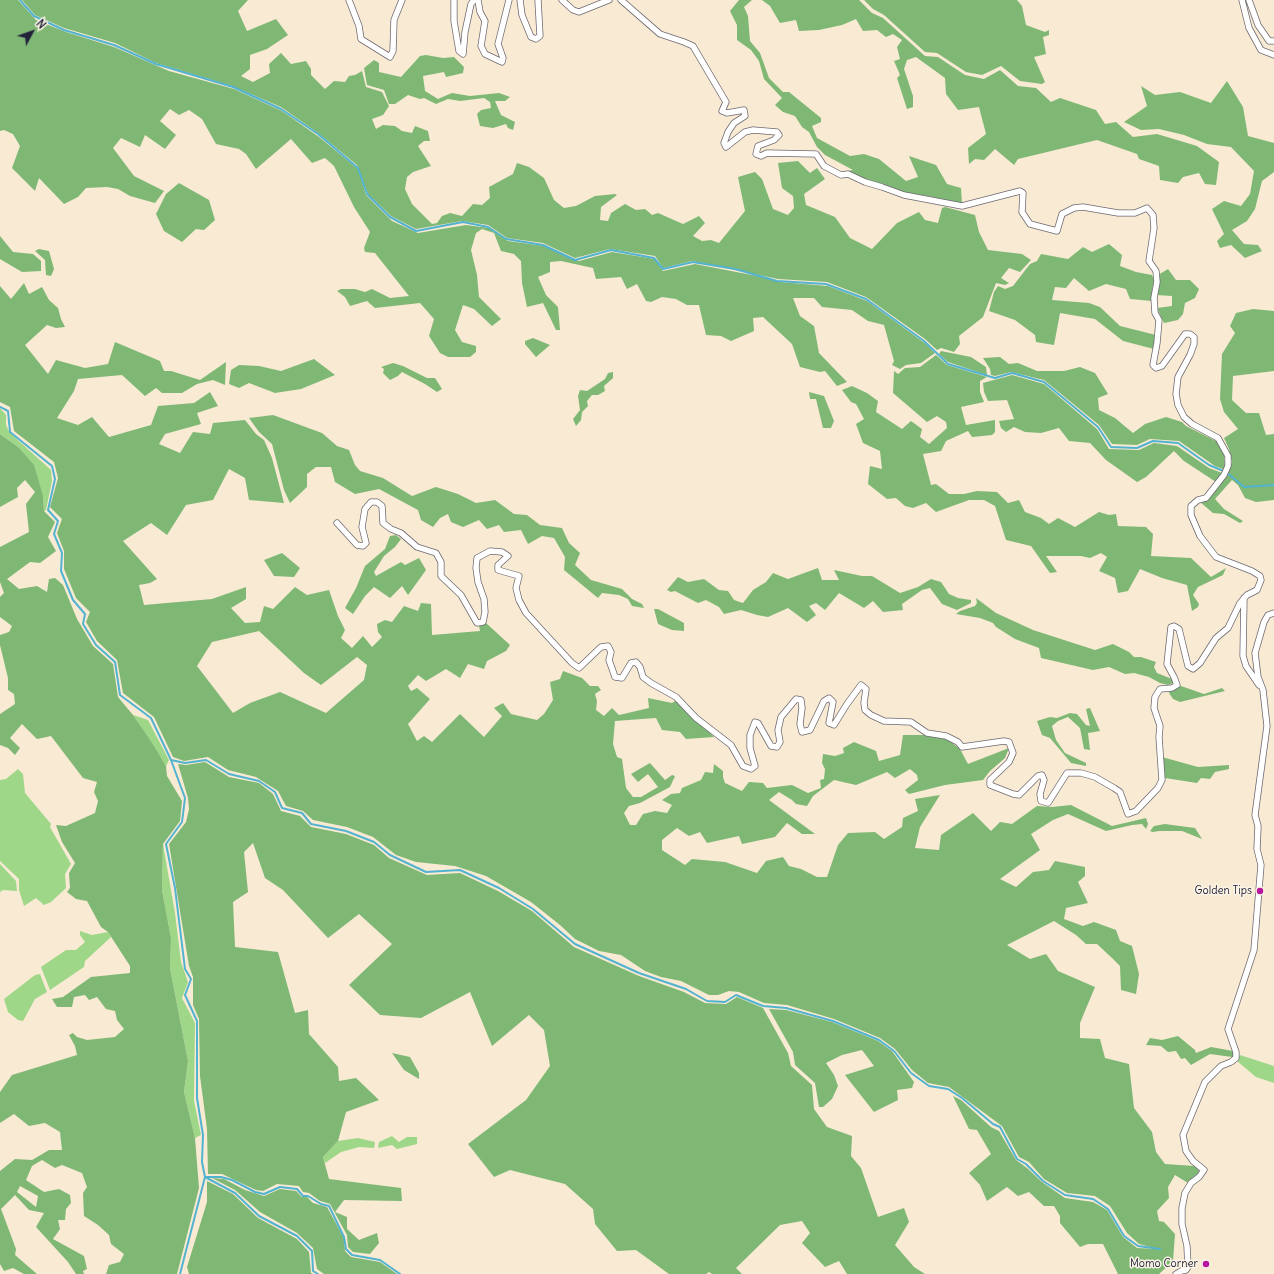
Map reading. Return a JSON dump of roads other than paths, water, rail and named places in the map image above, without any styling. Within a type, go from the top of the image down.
[{"type":"street","points":[[349,0],[359,26],[362,39],[390,57],[393,51],[394,20],[402,0]]},
{"type":"street","points":[[454,0],[454,21],[459,51],[463,54],[465,32],[471,4],[474,0],[478,0],[480,12],[485,21],[481,46],[485,54],[502,62],[503,58],[499,52],[498,44],[509,0]]},
{"type":"street","points":[[520,0],[522,16],[531,37],[536,39],[540,36],[538,0]]},
{"type":"street","points":[[562,0],[573,10],[579,12],[609,0]]},
{"type":"street","points":[[337,523],[357,545],[363,546],[366,543],[362,527],[365,509],[371,502],[377,502],[382,506],[383,523],[390,529],[401,533],[417,547],[436,553],[441,562],[441,576],[461,595],[477,623],[483,622],[485,612],[484,599],[478,582],[476,568],[477,558],[490,551],[502,552],[508,556],[498,565],[498,570],[519,576],[516,588],[519,600],[526,613],[572,664],[579,668],[601,647],[608,646],[611,652],[609,660],[610,665],[615,677],[622,678],[631,663],[636,662],[640,667],[643,676],[650,683],[676,697],[696,718],[730,745],[744,766],[751,769],[755,766],[750,748],[751,730],[755,722],[758,723],[771,746],[778,747],[780,742],[778,730],[781,717],[796,699],[801,700],[800,724],[802,732],[810,730],[824,701],[829,698],[832,702],[829,723],[834,725],[861,685],[866,689],[864,702],[865,710],[871,715],[884,721],[911,722],[927,733],[946,736],[958,742],[962,747],[1004,740],[1009,742],[1012,748],[1011,758],[990,780],[990,785],[1019,796],[1038,776],[1042,775],[1044,780],[1040,794],[1041,801],[1048,803],[1067,773],[1081,773],[1095,778],[1120,792],[1128,814],[1136,811],[1158,788],[1162,780],[1159,737],[1160,726],[1154,708],[1155,697],[1160,689],[1172,688],[1177,685],[1167,664],[1170,648],[1169,635],[1171,627],[1174,626],[1179,629],[1188,666],[1193,669],[1200,663],[1206,650],[1216,638],[1228,628],[1240,603],[1244,598],[1260,587],[1262,580],[1260,576],[1243,566],[1216,556],[1200,536],[1191,515],[1191,506],[1198,500],[1206,498],[1224,475],[1228,466],[1228,456],[1218,438],[1192,424],[1184,417],[1178,405],[1176,394],[1178,377],[1190,355],[1194,344],[1194,337],[1190,334],[1185,334],[1162,366],[1156,368],[1153,365],[1158,343],[1159,320],[1155,313],[1154,298],[1157,282],[1156,271],[1149,261],[1154,228],[1153,215],[1147,208],[1135,213],[1118,213],[1083,207],[1074,208],[1062,214],[1057,231],[1030,224],[1022,212],[1023,192],[1020,191],[962,206],[904,195],[865,182],[848,174],[841,175],[824,166],[816,154],[767,153],[761,156],[756,154],[758,146],[774,140],[779,135],[777,132],[753,130],[745,132],[726,147],[724,143],[728,132],[734,123],[744,116],[744,110],[727,113],[722,111],[726,102],[693,46],[660,34],[621,0]]},
{"type":"street","points":[[1242,0],[1249,28],[1261,50],[1274,55]]},
{"type":"street","points":[[1249,0],[1258,25],[1269,41],[1274,41]]},
{"type":"street","points":[[1244,598],[1243,656],[1246,666],[1263,690]]},
{"type":"street","points":[[1176,1274],[1180,1271],[1186,1270],[1188,1267],[1182,1224],[1182,1208],[1185,1193],[1191,1183],[1199,1177],[1204,1170],[1192,1161],[1186,1151],[1183,1135],[1205,1082],[1221,1066],[1236,1058],[1236,1052],[1228,1028],[1254,950],[1261,865],[1257,849],[1258,826],[1255,815],[1267,726],[1263,690],[1258,677],[1255,653],[1264,622],[1268,615],[1274,614]]},
{"type":"waterway","points":[[20,0],[34,16],[64,30],[114,45],[156,64],[233,87],[281,109],[318,134],[358,168],[367,194],[390,217],[416,231],[463,222],[488,227],[506,239],[543,245],[575,260],[611,250],[654,258],[663,269],[693,262],[735,269],[777,281],[826,284],[866,299],[924,341],[948,364],[995,378],[1012,373],[1044,382],[1098,427],[1111,447],[1137,448],[1153,441],[1178,443],[1209,465],[1226,472],[1244,487],[1274,485]]},
{"type":"waterway","points":[[0,407],[8,411],[10,432],[52,466],[55,479],[48,510],[58,521],[54,534],[62,553],[61,571],[73,600],[85,614],[83,624],[96,645],[115,662],[120,695],[151,718],[171,760],[185,798],[182,822],[166,844],[175,888],[185,969],[191,979],[185,995],[197,1021],[197,1098],[203,1135],[202,1162],[205,1177],[235,1193],[259,1216],[297,1236],[312,1251],[313,1271],[318,1274]]},
{"type":"waterway","points":[[171,760],[185,763],[206,760],[229,774],[259,781],[275,792],[282,808],[302,813],[311,824],[346,831],[374,842],[390,855],[426,872],[460,870],[499,888],[533,909],[575,944],[639,973],[686,989],[707,1001],[725,1002],[736,995],[763,1006],[786,1008],[833,1021],[879,1040],[894,1051],[911,1073],[929,1086],[948,1089],[962,1098],[993,1124],[1000,1127],[1017,1159],[1026,1164],[1043,1181],[1065,1195],[1093,1199],[1108,1209],[1124,1236],[1138,1246],[1160,1249]]},
{"type":"waterway","points":[[180,1274],[205,1177],[221,1177],[232,1180],[255,1192],[264,1194],[280,1187],[297,1189],[303,1196],[308,1196],[321,1204],[329,1206],[344,1237],[346,1249],[352,1255],[380,1260],[400,1274]]},
{"type":"place","name":"Golden Tips","points":[[1260,891]]},
{"type":"place","name":"Momo Corner","points":[[1206,1264]]}]
